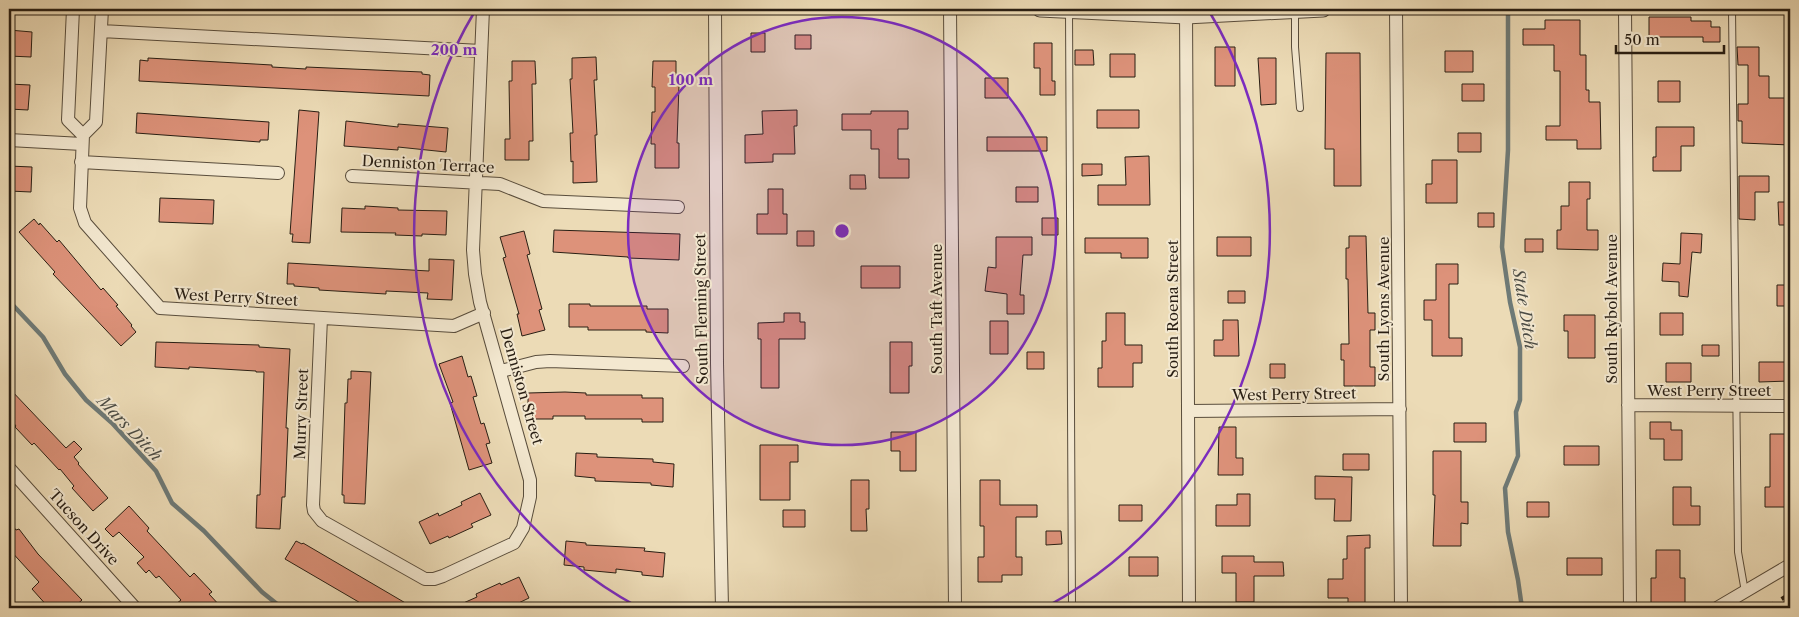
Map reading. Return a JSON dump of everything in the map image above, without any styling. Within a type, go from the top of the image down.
[{"type":"street","points":[[73,9],[68,120],[83,139]]},
{"type":"street","points":[[83,139],[96,122],[102,9]]},
{"type":"street","name":"Denniston Street","points":[[314,511],[322,521],[425,579],[443,576],[514,542],[523,528],[530,497],[530,480],[476,281],[473,250],[483,9]]},
{"type":"street","name":"South Fleming Street","points":[[715,9],[717,344],[722,608]]},
{"type":"street","name":"South Taft Avenue","points":[[950,9],[955,608]]},
{"type":"street","points":[[1040,9],[1186,12],[1323,9]]},
{"type":"street","name":"South Lyons Avenue","points":[[1396,9],[1401,608]]},
{"type":"street","name":"South Rybolt Avenue","points":[[1625,9],[1630,608]]},
{"type":"street","name":"South Roena Street","points":[[1186,12],[1189,608]]},
{"type":"street","points":[[101,31],[481,51]]},
{"type":"street","points":[[9,140],[83,139]]},
{"type":"street","name":"West Perry Street","points":[[83,139],[80,208],[84,221],[160,308],[454,326],[484,313]]},
{"type":"street","points":[[82,162],[278,173]]},
{"type":"street","name":"Denniston Terrace","points":[[352,176],[500,184],[543,201],[678,207]]},
{"type":"street","name":"Murry Street","points":[[314,511],[321,318]]},
{"type":"street","points":[[501,371],[550,361],[683,366]]},
{"type":"street","name":"West Perry Street","points":[[1628,405],[1790,406]]},
{"type":"street","name":"West Perry Street","points":[[1188,411],[1400,409]]},
{"type":"street","name":"Tucson Drive","points":[[9,468],[135,608]]},
{"type":"street","points":[[1717,608],[1790,565]]},
{"type":"lane","points":[[1732,9],[1738,552],[1744,592]]},
{"type":"lane","points":[[1069,10],[1072,608]]},
{"type":"lane","points":[[1295,10],[1295,47],[1300,108]]},
{"type":"building","points":[[1649,17],[1691,17],[1691,21],[1711,21],[1711,27],[1720,27],[1720,42],[1703,42],[1703,37],[1649,37]]},
{"type":"building","points":[[1545,20],[1580,20],[1580,55],[1586,55],[1586,90],[1589,90],[1589,102],[1600,102],[1601,149],[1577,149],[1577,140],[1546,140],[1546,126],[1560,126],[1560,71],[1554,71],[1554,45],[1523,45],[1523,29],[1545,29]]},
{"type":"building","points":[[9,30],[32,32],[31,57],[9,56]]},
{"type":"building","points":[[751,33],[765,33],[765,52],[751,52]]},
{"type":"building","points":[[795,35],[811,35],[811,49],[795,49]]},
{"type":"building","points":[[1034,43],[1052,43],[1052,81],[1055,81],[1055,95],[1040,95],[1040,68],[1034,68]]},
{"type":"building","points":[[1215,47],[1235,47],[1235,86],[1215,86]]},
{"type":"building","points":[[1737,47],[1759,47],[1759,76],[1769,76],[1769,98],[1790,98],[1790,145],[1742,143],[1742,121],[1738,121],[1738,104],[1748,104],[1748,65],[1738,65]]},
{"type":"building","points":[[1075,50],[1093,50],[1094,65],[1075,65]]},
{"type":"building","points":[[1445,51],[1473,51],[1473,72],[1445,72]]},
{"type":"building","points":[[1326,53],[1360,53],[1361,186],[1334,186],[1334,149],[1325,149]]},
{"type":"building","points":[[1110,54],[1135,54],[1135,77],[1110,77]]},
{"type":"building","points":[[596,57],[597,80],[594,80],[597,182],[573,183],[570,133],[573,133],[570,79],[572,79],[572,58]]},
{"type":"building","points":[[148,58],[272,65],[272,67],[306,69],[306,67],[422,72],[422,74],[430,75],[429,96],[139,81],[140,60],[148,61]]},
{"type":"building","points":[[1258,58],[1276,58],[1276,104],[1261,105]]},
{"type":"building","points":[[512,61],[535,61],[536,84],[532,84],[533,141],[529,141],[529,160],[505,160],[505,139],[510,139],[509,81],[512,81]]},
{"type":"building","points":[[653,61],[676,61],[676,85],[679,85],[677,143],[679,143],[679,168],[655,168],[655,144],[651,144],[652,112],[655,112],[655,87],[652,87]]},
{"type":"building","points":[[985,78],[1008,78],[1008,98],[985,98]]},
{"type":"building","points":[[1658,81],[1680,81],[1680,102],[1658,102]]},
{"type":"building","points":[[9,84],[30,85],[28,110],[9,109]]},
{"type":"building","points":[[1462,84],[1484,84],[1484,101],[1462,101]]},
{"type":"building","points":[[299,110],[319,112],[310,243],[292,242],[293,234],[290,234]]},
{"type":"building","points":[[797,110],[797,126],[794,126],[795,154],[773,154],[773,162],[745,163],[745,135],[763,134],[762,111]]},
{"type":"building","points":[[1097,110],[1139,110],[1139,128],[1097,128]]},
{"type":"building","points":[[871,111],[908,111],[908,129],[898,129],[898,159],[909,159],[909,178],[879,178],[879,149],[871,149],[871,130],[842,130],[842,114],[871,114]]},
{"type":"building","points":[[137,113],[269,122],[268,140],[260,140],[260,142],[136,133]]},
{"type":"building","points":[[346,121],[398,127],[398,124],[448,128],[446,152],[398,147],[398,150],[344,146]]},
{"type":"building","points":[[1656,127],[1694,127],[1694,146],[1681,146],[1681,171],[1653,171],[1653,157],[1656,157]]},
{"type":"building","points":[[1458,133],[1481,133],[1481,152],[1458,152]]},
{"type":"building","points":[[987,137],[1047,137],[1047,151],[987,151]]},
{"type":"building","points":[[1149,156],[1150,205],[1098,205],[1098,185],[1126,185],[1125,157]]},
{"type":"building","points":[[1432,160],[1457,160],[1457,203],[1426,203],[1426,184],[1432,184]]},
{"type":"building","points":[[1082,164],[1102,164],[1102,175],[1082,176]]},
{"type":"building","points":[[9,166],[32,167],[31,192],[9,191]]},
{"type":"building","points":[[850,175],[865,175],[866,189],[850,189]]},
{"type":"building","points":[[1739,176],[1769,176],[1769,192],[1755,192],[1755,220],[1739,219]]},
{"type":"building","points":[[1569,182],[1590,182],[1590,199],[1587,199],[1587,230],[1598,230],[1598,250],[1557,249],[1557,230],[1561,230],[1561,206],[1569,206]]},
{"type":"building","points":[[1016,187],[1038,187],[1038,202],[1016,202]]},
{"type":"building","points":[[768,189],[783,189],[783,214],[787,214],[787,234],[757,234],[757,214],[768,214]]},
{"type":"building","points":[[160,198],[214,200],[213,224],[159,222]]},
{"type":"building","points":[[1778,202],[1790,202],[1790,225],[1779,225]]},
{"type":"building","points":[[365,206],[398,208],[398,210],[447,211],[446,235],[422,234],[422,236],[395,235],[396,233],[341,232],[342,208],[365,209]]},
{"type":"building","points":[[1478,213],[1494,213],[1494,227],[1478,227]]},
{"type":"building","points":[[1042,218],[1058,218],[1058,235],[1042,235]]},
{"type":"building","points":[[34,219],[57,242],[59,240],[101,290],[103,288],[118,305],[116,306],[132,325],[136,332],[121,346],[53,274],[55,272],[19,232]]},
{"type":"building","points":[[554,230],[680,234],[679,260],[553,252]]},
{"type":"building","points":[[524,231],[530,254],[527,255],[542,309],[539,310],[545,330],[522,336],[517,314],[519,314],[503,258],[506,257],[500,237]]},
{"type":"building","points":[[797,231],[814,231],[814,246],[797,246]]},
{"type":"building","points":[[1681,233],[1702,234],[1701,253],[1692,252],[1688,297],[1679,296],[1679,282],[1662,281],[1663,263],[1680,264]]},
{"type":"building","points":[[1349,236],[1366,236],[1368,313],[1375,313],[1375,330],[1370,330],[1370,367],[1375,367],[1375,386],[1344,386],[1344,360],[1341,360],[1341,344],[1349,344],[1346,248],[1349,248]]},
{"type":"building","points":[[996,237],[1032,237],[1032,255],[1023,255],[1020,295],[1024,295],[1024,314],[1007,314],[1007,294],[985,291],[988,267],[996,268]]},
{"type":"building","points":[[1217,237],[1251,237],[1251,256],[1217,256]]},
{"type":"building","points":[[1085,238],[1148,238],[1148,258],[1121,258],[1121,253],[1085,253]]},
{"type":"building","points":[[1525,239],[1543,239],[1543,252],[1525,252]]},
{"type":"building","points":[[429,259],[454,260],[452,300],[427,299],[428,293],[386,291],[386,294],[319,290],[319,288],[287,284],[288,263],[429,271]]},
{"type":"building","points":[[1436,264],[1458,264],[1458,284],[1449,284],[1449,338],[1462,338],[1462,356],[1432,356],[1432,320],[1424,320],[1424,300],[1436,300]]},
{"type":"building","points":[[861,266],[900,266],[900,288],[861,288]]},
{"type":"building","points":[[1777,285],[1790,285],[1790,306],[1777,306]]},
{"type":"building","points":[[1228,291],[1245,291],[1245,303],[1228,303]]},
{"type":"building","points":[[569,304],[647,306],[647,309],[668,309],[668,333],[646,332],[646,330],[588,330],[588,327],[569,327]]},
{"type":"building","points":[[784,313],[800,313],[800,322],[805,322],[805,339],[779,339],[779,388],[761,388],[761,339],[758,339],[758,323],[784,322]]},
{"type":"building","points":[[1106,313],[1125,313],[1125,345],[1142,345],[1142,363],[1133,363],[1133,387],[1098,387],[1098,368],[1102,368],[1102,341],[1106,341]]},
{"type":"building","points":[[1660,313],[1683,313],[1683,335],[1660,335]]},
{"type":"building","points":[[1564,315],[1595,315],[1595,358],[1568,358],[1568,331],[1564,331]]},
{"type":"building","points":[[1223,320],[1238,320],[1239,356],[1214,356],[1214,340],[1223,340]]},
{"type":"building","points":[[990,321],[1008,321],[1008,354],[990,354]]},
{"type":"building","points":[[156,342],[259,345],[259,347],[290,349],[285,497],[282,497],[280,529],[256,528],[257,495],[260,495],[264,372],[189,367],[189,369],[155,367]]},
{"type":"building","points":[[890,342],[912,342],[912,366],[909,366],[909,393],[890,393]]},
{"type":"building","points":[[1702,345],[1719,345],[1719,356],[1702,356]]},
{"type":"building","points":[[1027,352],[1044,352],[1044,369],[1027,369]]},
{"type":"building","points":[[462,356],[468,377],[471,376],[477,396],[473,397],[481,424],[484,423],[490,443],[486,444],[492,463],[469,470],[450,403],[453,402],[439,364]]},
{"type":"building","points":[[1759,362],[1790,362],[1790,381],[1759,382]]},
{"type":"building","points":[[1666,363],[1691,363],[1691,382],[1666,382]]},
{"type":"building","points":[[1270,364],[1285,364],[1285,378],[1270,378]]},
{"type":"building","points":[[351,371],[371,372],[365,504],[344,503],[344,495],[342,495],[345,403],[347,403],[348,379],[351,379]]},
{"type":"building","points":[[9,388],[66,448],[74,441],[82,449],[74,457],[108,498],[93,511],[72,488],[74,486],[60,469],[34,443],[32,445],[15,427],[9,417]]},
{"type":"building","points":[[528,393],[586,393],[586,395],[642,395],[642,398],[663,398],[663,422],[642,422],[642,419],[585,419],[585,416],[553,416],[553,419],[528,419]]},
{"type":"building","points":[[1650,422],[1671,422],[1671,430],[1682,430],[1682,460],[1664,460],[1664,439],[1650,439]]},
{"type":"building","points":[[1454,423],[1486,423],[1486,442],[1454,442]]},
{"type":"building","points":[[1219,427],[1236,427],[1236,458],[1243,458],[1243,475],[1218,475]]},
{"type":"building","points":[[891,432],[916,432],[916,471],[900,471],[900,451],[891,451]]},
{"type":"building","points":[[1770,434],[1790,434],[1790,507],[1765,507],[1765,487],[1770,487]]},
{"type":"building","points":[[760,445],[798,445],[798,462],[790,462],[790,500],[760,500]]},
{"type":"building","points":[[1564,446],[1599,446],[1599,465],[1564,465]]},
{"type":"building","points":[[1433,451],[1461,451],[1461,502],[1468,502],[1468,524],[1461,523],[1461,546],[1433,546],[1435,495],[1433,495]]},
{"type":"building","points":[[576,453],[597,454],[597,457],[653,459],[653,462],[674,464],[673,487],[651,485],[651,483],[595,481],[595,478],[575,476]]},
{"type":"building","points":[[1343,454],[1369,454],[1369,470],[1343,470]]},
{"type":"building","points":[[1315,476],[1352,477],[1351,521],[1334,521],[1335,499],[1315,499]]},
{"type":"building","points":[[851,480],[869,480],[869,509],[866,509],[867,531],[851,531]]},
{"type":"building","points":[[980,480],[1000,480],[1000,505],[1037,505],[1037,517],[1016,517],[1016,557],[1022,557],[1022,575],[1002,575],[1002,582],[978,582],[978,557],[984,557],[984,526],[980,526]]},
{"type":"building","points":[[1673,487],[1691,487],[1691,506],[1700,506],[1700,525],[1673,525]]},
{"type":"building","points":[[480,493],[491,515],[471,524],[473,527],[430,544],[419,522],[438,513],[439,516],[462,505],[461,502]]},
{"type":"building","points":[[1237,494],[1250,494],[1250,526],[1216,526],[1216,505],[1237,505]]},
{"type":"building","points":[[1527,502],[1549,502],[1549,517],[1527,517]]},
{"type":"building","points":[[1119,505],[1142,505],[1142,521],[1119,521]]},
{"type":"building","points":[[129,506],[149,528],[147,531],[190,577],[194,573],[212,592],[209,594],[222,608],[171,608],[181,600],[159,576],[156,578],[149,570],[146,573],[137,563],[144,557],[119,532],[113,537],[105,529]]},
{"type":"building","points":[[783,510],[805,510],[805,527],[783,527]]},
{"type":"building","points":[[9,521],[16,530],[19,529],[38,554],[82,600],[73,608],[49,608],[32,589],[39,582],[9,549]]},
{"type":"building","points":[[1046,531],[1061,531],[1062,544],[1046,545]]},
{"type":"building","points":[[1370,535],[1370,548],[1365,548],[1365,608],[1348,608],[1348,598],[1328,598],[1328,579],[1343,579],[1343,559],[1347,559],[1347,536]]},
{"type":"building","points":[[296,541],[303,543],[414,608],[369,608],[285,559]]},
{"type":"building","points":[[566,541],[586,543],[586,545],[645,548],[644,551],[665,553],[663,577],[642,575],[642,572],[616,569],[616,573],[584,570],[584,567],[564,565]]},
{"type":"building","points":[[1656,550],[1680,550],[1680,578],[1685,578],[1685,608],[1651,608],[1651,578],[1656,578]]},
{"type":"building","points":[[1222,556],[1254,556],[1254,562],[1283,562],[1284,576],[1254,576],[1254,602],[1236,602],[1236,573],[1222,573]]},
{"type":"building","points":[[1129,557],[1158,557],[1158,576],[1129,576]]},
{"type":"building","points":[[1567,558],[1602,558],[1602,575],[1567,575]]},
{"type":"building","points":[[519,577],[529,598],[508,608],[452,608],[477,597],[476,594]]},
{"type":"waterway","name":"State Ditch","points":[[1508,10],[1508,150],[1502,247],[1510,302],[1520,347],[1520,400],[1516,412],[1518,456],[1505,488],[1508,532],[1522,608]]},
{"type":"waterway","name":"Mars Ditch","points":[[9,301],[43,337],[65,374],[86,400],[112,423],[156,471],[172,503],[204,531],[262,592],[282,608]]},
{"type":"railway","points":[[1766,608],[1790,594]]}]
